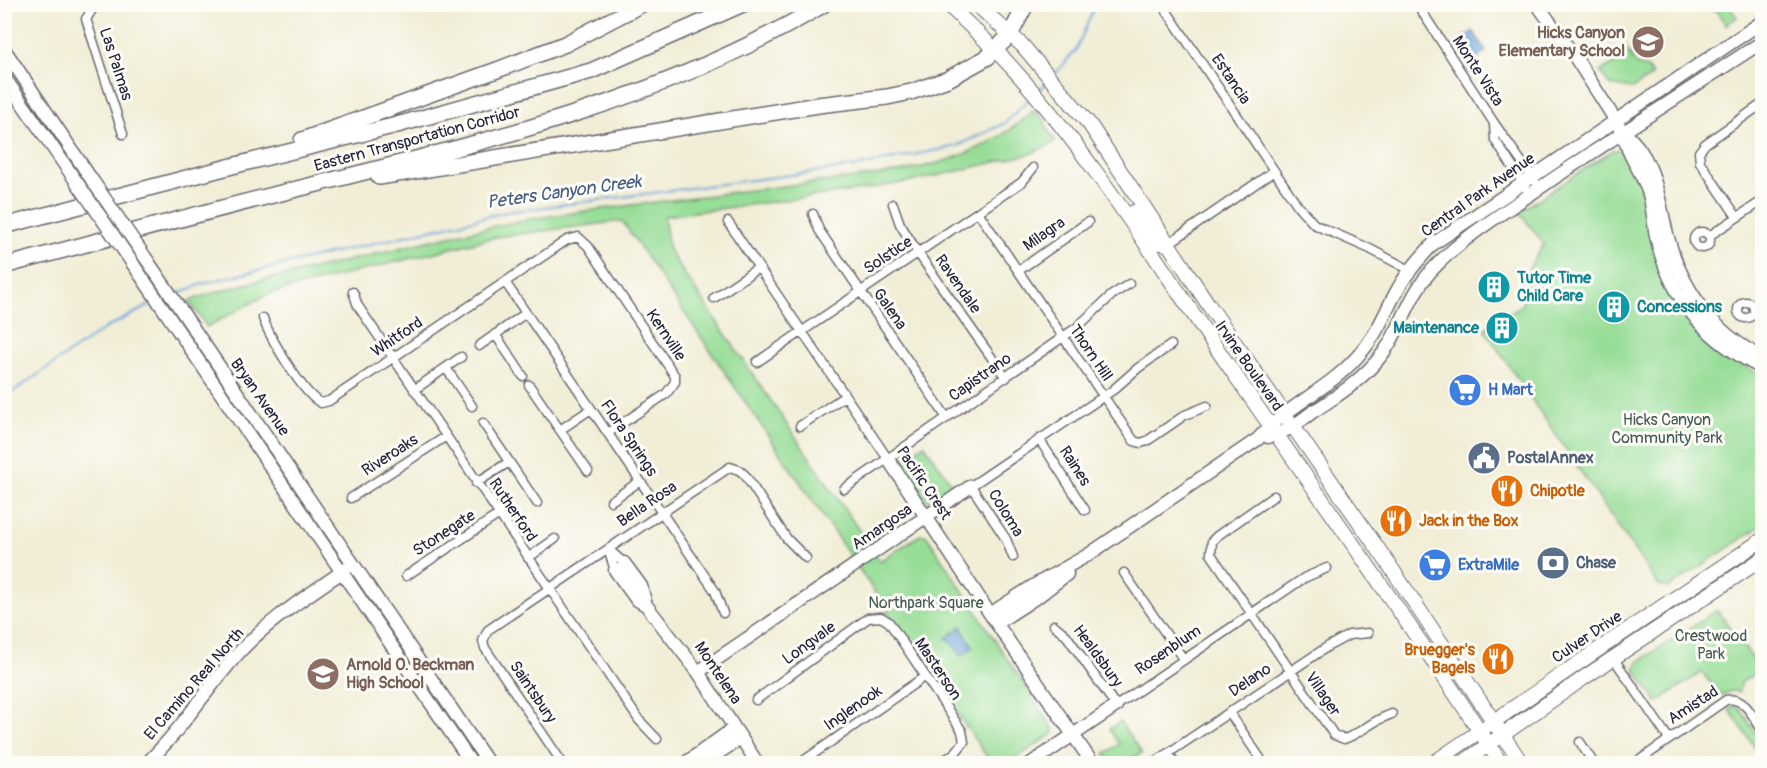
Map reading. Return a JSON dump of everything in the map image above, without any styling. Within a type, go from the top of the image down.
[{"type":"highway","points":[[236,165],[556,48],[642,4]]},
{"type":"highway","name":"Eastern Transportation Corridor","points":[[4,226],[407,122],[591,71],[743,4]]},
{"type":"highway","name":"Eastern Transportation Corridor","points":[[4,266],[539,125],[659,84],[783,29],[824,4]]},
{"type":"highway","points":[[316,184],[347,183],[818,105],[911,92],[948,79],[985,60],[1010,35],[1026,4]]},
{"type":"main road","name":"Irvine Boulevard","points":[[947,4],[995,49],[1018,75],[1052,115],[1103,183],[1501,764]]},
{"type":"main road","name":"Irvine Boulevard","points":[[976,4],[1034,58],[1090,125],[1168,244],[1390,566],[1522,764]]},
{"type":"main road","points":[[1103,183],[1112,185],[1120,192],[1155,242],[1168,244]]},
{"type":"main road","name":"Culver Drive","points":[[1432,764],[1762,540]]},
{"type":"main road","name":"Culver Drive","points":[[1461,764],[1762,559]]},
{"type":"street","name":"Las Palmas","points":[[96,4],[86,19],[123,134]]},
{"type":"street","name":"Estancia","points":[[1162,4],[1298,206],[1314,224],[1410,270]]},
{"type":"street","name":"Monte Vista","points":[[1417,4],[1535,191]]},
{"type":"street","points":[[1537,4],[1575,57],[1623,132],[1624,144],[1649,192],[1664,265],[1679,297],[1707,322],[1745,349],[1762,357]]},
{"type":"street","name":"Central Park Avenue","points":[[1274,430],[1284,414],[1341,374],[1357,358],[1371,341],[1399,286],[1433,244],[1762,22]]},
{"type":"street","name":"Central Park Avenue","points":[[994,619],[1040,595],[1088,555],[1258,439],[1274,430],[1293,426],[1350,388],[1378,358],[1398,326],[1415,291],[1433,269],[1462,243],[1623,132],[1762,42]]},
{"type":"street","name":"Bryan Avenue","points":[[4,49],[489,764]]},
{"type":"street","name":"Bryan Avenue","points":[[4,77],[472,764]]},
{"type":"street","points":[[1737,218],[1700,162],[1699,152],[1705,144],[1762,104]]},
{"type":"street","name":"Solstice","points":[[756,362],[1022,182],[1033,168]]},
{"type":"street","points":[[1168,244],[1274,171]]},
{"type":"street","points":[[1709,236],[1762,201]]},
{"type":"street","name":"Ravendale","points":[[893,204],[900,224],[918,253],[1006,378]]},
{"type":"street","name":"Thorn Hill","points":[[978,212],[1130,437],[1141,442],[1147,441],[1185,415],[1207,406]]},
{"type":"street","name":"Galena","points":[[813,214],[819,230],[947,418]]},
{"type":"street","name":"Pacific Crest","points":[[728,222],[1093,764]]},
{"type":"street","name":"Milagra","points":[[1018,271],[1088,222]]},
{"type":"street","name":"Whitford","points":[[263,318],[278,349],[310,395],[321,403],[329,401],[567,240],[578,237]]},
{"type":"street","name":"Kernville","points":[[578,237],[588,246],[675,376],[675,382],[666,394],[608,433]]},
{"type":"street","points":[[714,298],[758,268]]},
{"type":"street","name":"Flora Springs","points":[[505,282],[716,591],[723,613]]},
{"type":"street","name":"Capistrano","points":[[844,489],[1063,338],[1128,284]]},
{"type":"street","name":"Rutherford","points":[[353,292],[358,306],[476,483],[639,720],[657,739]]},
{"type":"street","points":[[1753,306],[1762,299]]},
{"type":"street","points":[[478,346],[526,313]]},
{"type":"street","points":[[1707,322],[1731,350],[1762,368]]},
{"type":"street","points":[[495,334],[523,376]]},
{"type":"street","name":"Amargosa","points":[[698,672],[1123,383],[1138,368],[1171,345]]},
{"type":"street","points":[[414,390],[461,357]]},
{"type":"street","points":[[446,368],[472,406]]},
{"type":"street","points":[[529,386],[588,471]]},
{"type":"street","points":[[800,426],[845,396]]},
{"type":"street","points":[[232,409],[238,410],[246,417],[277,460],[285,462]]},
{"type":"street","points":[[560,430],[591,409]]},
{"type":"street","points":[[483,423],[537,503]]},
{"type":"street","name":"Riveroaks","points":[[351,498],[445,437]]},
{"type":"street","name":"Raines","points":[[1039,440],[1085,510]]},
{"type":"street","points":[[476,483],[509,462]]},
{"type":"street","name":"Bella Rosa","points":[[484,636],[488,630],[725,469],[735,468],[745,475],[787,539],[806,558]]},
{"type":"street","points":[[611,501],[640,480]]},
{"type":"street","name":"Coloma","points":[[971,486],[1006,539],[1013,557]]},
{"type":"street","name":"Villager","points":[[1274,496],[1217,536],[1212,541],[1211,554],[1330,730],[1339,739],[1344,740],[1369,724],[1392,714]]},
{"type":"street","name":"Stonegate","points":[[406,576],[498,515]]},
{"type":"street","points":[[528,558],[555,539]]},
{"type":"street","name":"Montelena","points":[[608,549],[636,599],[646,605],[698,672],[758,764]]},
{"type":"street","name":"El Camino Real North","points":[[146,764],[186,721],[235,657],[278,618],[354,563]]},
{"type":"street","name":"Rosenblum","points":[[1030,764],[1304,578],[1327,568]]},
{"type":"street","points":[[1124,573],[1184,660]]},
{"type":"street","name":"Masterson","points":[[881,617],[889,622],[962,731],[964,742],[955,753],[939,764]]},
{"type":"street","name":"Longvale","points":[[756,699],[868,618],[881,617]]},
{"type":"street","name":"Healdsbury","points":[[1054,625],[1066,635],[1116,706]]},
{"type":"street","name":"Delano","points":[[1152,764],[1340,639],[1368,633]]},
{"type":"street","name":"Saintsbury","points":[[484,636],[485,648],[563,764]]},
{"type":"street","points":[[1614,659],[1669,739]]},
{"type":"street","name":"Inglenook","points":[[800,764],[924,677]]},
{"type":"street","name":"Amistad","points":[[1634,764],[1730,699],[1742,703],[1762,730]]},
{"type":"street","points":[[1229,712],[1264,764]]},
{"type":"street","points":[[684,764],[737,733]]},
{"type":"street","points":[[702,764],[737,733]]},
{"type":"street","points":[[1580,742],[1594,764]]},
{"type":"street","points":[[1168,753],[1176,764]]},
{"type":"green space","points":[[1721,5],[1728,5],[1737,17],[1726,25],[1715,9]]},
{"type":"green space","points":[[1623,44],[1637,66],[1648,68],[1652,76],[1632,89],[1610,85],[1600,72],[1619,60]]},
{"type":"green space","name":"Northpark Square","points":[[1035,109],[1045,121],[1055,140],[1052,144],[1030,154],[919,180],[862,190],[664,216],[669,249],[673,257],[880,561],[920,535],[926,535],[1054,730],[1053,734],[1009,763],[991,763],[622,221],[496,237],[268,294],[207,327],[189,301],[242,285],[512,222],[913,169],[978,148],[1008,131]]},
{"type":"green space","name":"Hicks Canyon Community Park","points":[[1613,150],[1621,150],[1638,180],[1647,207],[1655,255],[1662,274],[1682,310],[1695,327],[1726,355],[1762,375],[1762,525],[1668,588],[1658,585],[1484,329],[1522,305],[1529,268],[1544,244],[1519,212]]},
{"type":"green space","points":[[924,444],[954,487],[933,502],[926,500],[903,464],[903,460]]},
{"type":"green space","name":"Crestwood Park","points":[[1717,610],[1761,670],[1740,683],[1739,692],[1731,691],[1720,696],[1702,672],[1657,702],[1635,670],[1638,662]]},
{"type":"green space","points":[[1735,706],[1741,710],[1762,742],[1762,758],[1729,709]]},
{"type":"green space","points":[[1120,722],[1142,753],[1126,763],[1111,763],[1105,754],[1119,744],[1109,729]]},
{"type":"water","points":[[1473,31],[1486,51],[1475,59],[1462,39]]},
{"type":"water","points":[[962,626],[962,630],[974,647],[961,656],[946,638]]},
{"type":"waterway","name":"Peters Canyon Creek","points":[[1054,75],[1076,50],[1096,4]]},
{"type":"waterway","name":"Peters Canyon Creek","points":[[1039,90],[1048,82]]},
{"type":"waterway","name":"Peters Canyon Creek","points":[[176,294],[205,283],[506,212],[860,166],[957,146],[1005,123],[1030,98]]},
{"type":"waterway","name":"Peters Canyon Creek","points":[[4,398],[104,329],[154,303]]},
{"type":"place","name":"Hicks Canyon Elementary School","points":[[1648,42]]},
{"type":"place","name":"Tutor Time Child Care","points":[[1494,287]]},
{"type":"place","name":"Concessions","points":[[1614,307]]},
{"type":"place","name":"Maintenance","points":[[1502,328]]},
{"type":"place","name":"H Mart","points":[[1465,390]]},
{"type":"place","name":"PostalAnnex","points":[[1484,458]]},
{"type":"place","name":"Chipotle","points":[[1507,491]]},
{"type":"place","name":"Jack in the Box","points":[[1396,521]]},
{"type":"place","name":"Chase","points":[[1553,563]]},
{"type":"place","name":"ExtraMile","points":[[1435,565]]},
{"type":"place","name":"Bruegger's Bagels","points":[[1498,659]]},
{"type":"place","name":"Arnold O. Beckman High School","points":[[323,674]]}]
